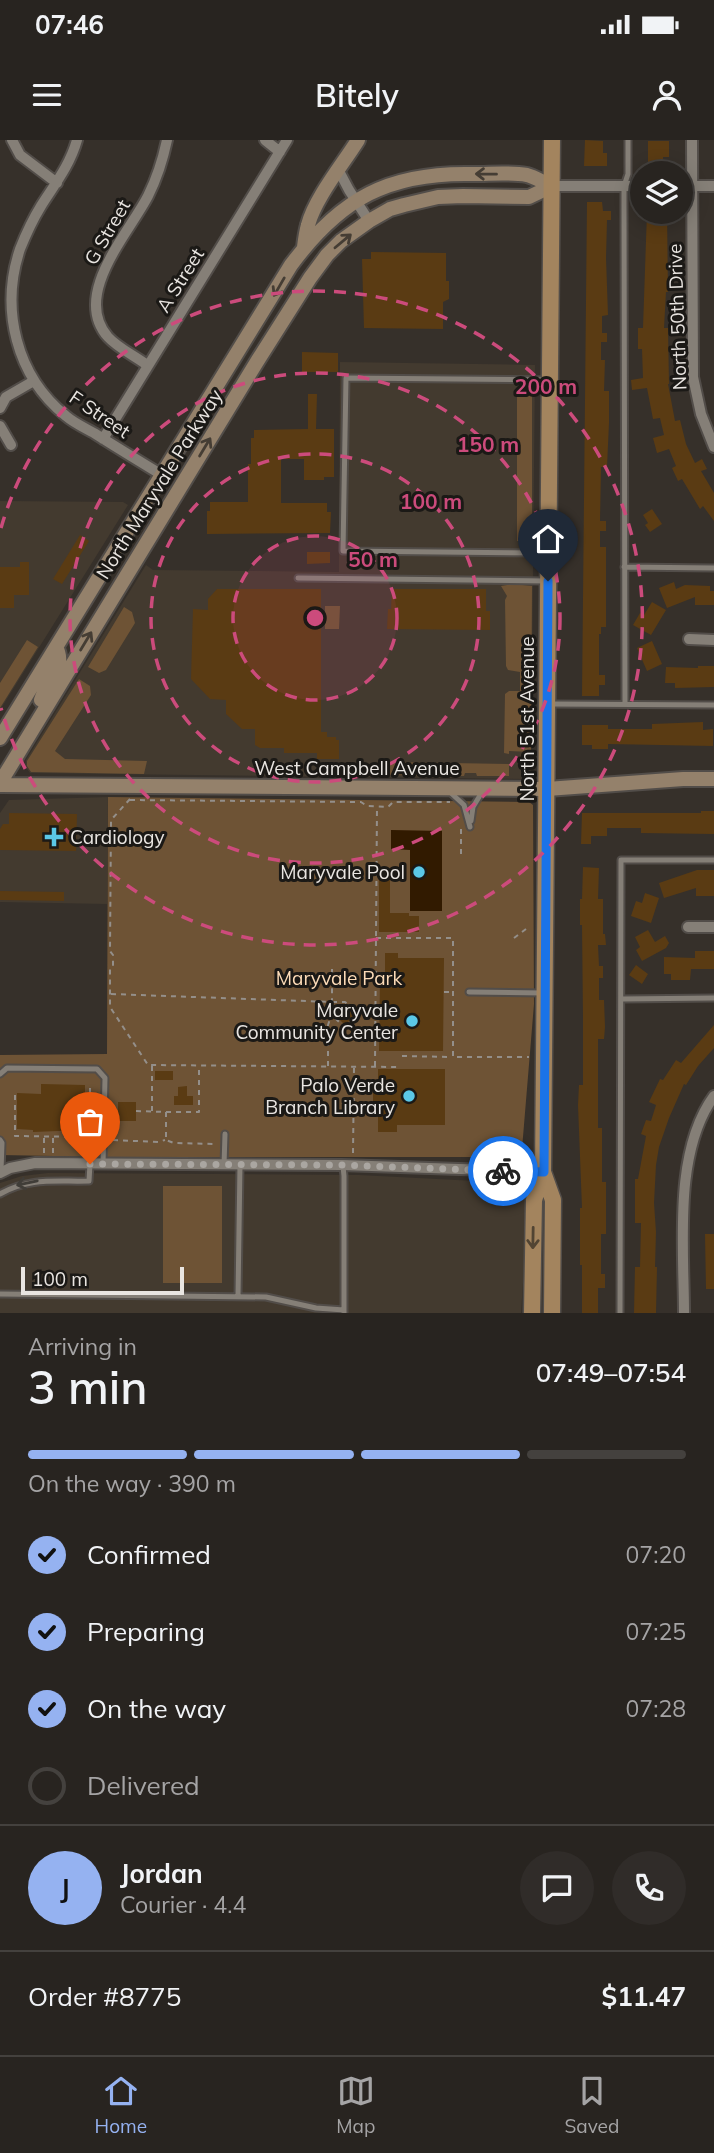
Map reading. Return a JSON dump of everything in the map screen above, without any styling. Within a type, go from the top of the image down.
[{"type":"main road","name":"North 51st Avenue","points":[[552,140],[544,1172],[553,1200],[552,1313]]},
{"type":"main road","name":"North 51st Avenue","points":[[532,1313],[534,1200],[544,1172]]},
{"type":"street","points":[[12,140],[20,155],[57,183]]},
{"type":"street","name":"F Street","points":[[77,140],[65,171],[41,206],[19,252],[8,293],[10,324],[32,382],[67,417],[162,475]]},
{"type":"street","name":"G Street","points":[[147,365],[108,337],[100,322],[96,299],[100,279],[150,194],[167,140]]},
{"type":"street","points":[[265,140],[280,152]]},
{"type":"street","name":"A Street","points":[[103,439],[287,140]]},
{"type":"street","name":"North Maryvale Parkway","points":[[304,248],[308,223],[332,179],[340,171],[358,140]]},
{"type":"street","name":"North 50th Drive","points":[[689,161],[692,140]]},
{"type":"street","points":[[340,171],[369,221]]},
{"type":"street","name":"North Maryvale Parkway","points":[[0,738],[291,265],[326,223],[356,200],[398,181],[425,175],[450,173],[529,176],[552,186]]},
{"type":"street","points":[[552,186],[630,186]]},
{"type":"street","name":"North Maryvale Parkway","points":[[0,784],[116,590],[315,270],[327,255],[369,221],[390,209],[438,197],[529,197],[552,186]]},
{"type":"street","points":[[693,186],[714,186]]},
{"type":"street","name":"North 50th Drive","points":[[687,224],[693,377],[701,414],[714,447]]},
{"type":"street","points":[[0,408],[6,397],[32,382]]},
{"type":"street","points":[[0,426],[11,445]]},
{"type":"street","points":[[89,594],[116,590]]},
{"type":"street","points":[[689,639],[714,640]]},
{"type":"street","points":[[31,731],[43,694],[60,663],[56,647]]},
{"type":"street","name":"West Campbell Avenue","points":[[0,784],[547,789],[714,779]]},
{"type":"street","points":[[688,927],[714,927]]},
{"type":"street","points":[[684,1313],[686,1171],[697,1131],[714,1096]]},
{"type":"street","points":[[0,1172],[35,1163],[348,1165],[544,1172]]},
{"type":"lane","points":[[625,703],[624,186],[628,174],[628,140]]},
{"type":"lane","points":[[548,553],[343,551],[346,378],[550,380]]},
{"type":"lane","points":[[624,567],[714,568]]},
{"type":"lane","points":[[298,578],[548,581]]},
{"type":"lane","points":[[547,704],[714,705]]},
{"type":"lane","points":[[442,787],[461,802],[470,827],[473,807],[485,788]]},
{"type":"lane","points":[[620,1313],[621,860],[714,860]]},
{"type":"lane","points":[[469,992],[546,993]]},
{"type":"lane","points":[[622,999],[714,998]]},
{"type":"lane","points":[[0,1074],[7,1068],[97,1069],[105,1077],[103,1164]]},
{"type":"lane","points":[[224,1165],[225,1134]]},
{"type":"lane","points":[[0,1140],[0,1172]]},
{"type":"lane","points":[[0,1194],[23,1183],[38,1180],[89,1181],[90,1164]]},
{"type":"lane","points":[[238,1296],[240,1165]]},
{"type":"lane","points":[[0,1294],[266,1297],[344,1312],[344,1176],[348,1165]]},
{"type":"path","points":[[397,1067],[148,1065],[110,1007],[110,969],[113,966],[113,955],[110,951],[111,820],[129,800],[361,802],[377,807],[388,807],[393,802],[453,802]]},
{"type":"path","points":[[375,1067],[377,807]]},
{"type":"path","points":[[461,822],[461,854]]},
{"type":"path","points":[[514,938],[532,924]]},
{"type":"path","points":[[376,938],[453,938],[453,1057]]},
{"type":"path","points":[[328,1067],[332,969]]},
{"type":"path","points":[[444,992],[453,992]]},
{"type":"path","points":[[110,994],[345,1002],[358,1017],[348,1028],[332,1014]]},
{"type":"path","points":[[402,1056],[545,1057]]},
{"type":"path","points":[[152,1065],[152,1112]]},
{"type":"path","points":[[136,1111],[199,1112],[199,1066]]},
{"type":"path","points":[[348,1165],[354,1067]]},
{"type":"path","points":[[15,1095],[15,1136],[90,1137],[90,1085]]},
{"type":"path","points":[[166,1112],[166,1140]]},
{"type":"path","points":[[44,1136],[44,1153],[53,1153],[53,1136]]},
{"type":"path","points":[[108,1140],[127,1140],[131,1143],[166,1140],[174,1143],[215,1144]]},
{"type":"path","points":[[44,1146],[53,1146]]},
{"type":"shaded area","points":[[340,362],[535,365],[531,774],[525,779],[30,773],[25,766],[26,760],[146,565],[153,570],[339,572]]},
{"type":"shaded area","points":[[0,501],[123,502],[128,505],[0,710]]},
{"type":"shaded area","points":[[108,797],[107,904],[0,902],[0,813],[9,800]]},
{"type":"shaded area","points":[[391,830],[442,831],[442,911],[410,911],[410,850],[391,849]]},
{"type":"shaded area","points":[[48,1173],[359,1175],[517,1183],[526,1196],[521,1313],[0,1313],[0,1183],[22,1176]]},
{"type":"green space","points":[[517,393],[532,393],[532,541],[517,541]]},
{"type":"green space","points":[[501,586],[532,586],[531,752],[509,751],[509,754],[504,753],[505,694],[509,691],[520,691],[520,672],[508,670],[506,666],[507,596]]},
{"type":"green space","points":[[325,606],[340,606],[339,629],[325,629]]},
{"type":"green space","points":[[124,607],[132,612],[135,623],[106,670],[99,673],[88,667]]},
{"type":"green space","points":[[27,640],[38,647],[0,708],[0,683]]},
{"type":"green space","points":[[79,679],[90,686],[91,695],[55,751],[65,759],[147,761],[144,774],[31,772],[27,761]]},
{"type":"green space","points":[[391,762],[509,764],[509,776],[477,776],[476,773],[465,773],[464,776],[384,775],[385,767]]},
{"type":"green space","name":"Maryvale Park","points":[[108,797],[529,802],[533,805],[534,1004],[522,1149],[513,1161],[506,1161],[506,1157],[0,1155],[0,1055],[107,1054]]},
{"type":"green space","points":[[163,1186],[222,1186],[222,1283],[163,1283]]},
{"type":"building","points":[[585,140],[603,141],[607,166],[584,166]]},
{"type":"building","points":[[648,141],[669,141],[669,157],[663,157],[663,161],[648,161]]},
{"type":"building","points":[[587,202],[602,202],[603,211],[611,211],[611,220],[607,220],[608,315],[602,316],[602,333],[607,333],[607,342],[601,342],[601,360],[605,360],[604,391],[609,391],[609,423],[607,467],[601,467],[600,521],[606,521],[606,531],[600,531],[600,547],[606,547],[606,627],[601,627],[599,634],[599,675],[605,675],[605,685],[599,685],[599,696],[582,696]]},
{"type":"building","points":[[647,224],[667,224],[668,292],[664,328],[668,328],[668,384],[675,421],[680,420],[686,444],[695,463],[702,459],[707,469],[701,471],[714,493],[714,521],[703,506],[700,509],[682,479],[678,481],[672,468],[676,466],[669,449],[657,453],[653,438],[664,435],[660,418],[653,419],[647,388],[632,390],[631,380],[643,378],[638,328],[643,328]]},
{"type":"building","points":[[371,252],[446,253],[449,299],[443,302],[443,329],[364,328],[362,259],[371,259]]},
{"type":"building","points":[[302,352],[338,353],[338,372],[302,372]]},
{"type":"building","points":[[308,394],[317,394],[316,429],[334,429],[334,477],[304,480],[304,459],[281,459],[281,503],[327,503],[327,512],[331,512],[330,533],[207,534],[207,511],[210,511],[210,502],[248,502],[248,464],[251,464],[251,438],[254,438],[254,430],[308,429]]},
{"type":"building","points":[[652,509],[662,524],[650,532],[643,515]]},
{"type":"building","points":[[80,535],[89,541],[62,584],[53,579]]},
{"type":"building","points":[[307,552],[330,552],[330,563],[307,564]]},
{"type":"building","points":[[20,562],[29,562],[29,595],[14,595],[14,608],[0,608],[0,567],[20,567]]},
{"type":"building","points":[[674,582],[676,589],[685,585],[710,586],[710,591],[714,591],[714,605],[695,605],[695,597],[667,608],[659,588]]},
{"type":"building","points":[[217,589],[321,589],[321,732],[327,732],[327,737],[336,737],[336,740],[339,740],[339,759],[317,759],[317,753],[284,753],[284,748],[260,748],[255,745],[255,729],[242,729],[226,714],[226,700],[210,699],[191,679],[193,609],[208,610],[208,599]]},
{"type":"building","points":[[392,589],[486,589],[486,611],[490,611],[490,630],[387,629]]},
{"type":"building","points":[[652,602],[666,610],[651,635],[633,625],[640,613],[644,615]]},
{"type":"building","points":[[652,641],[662,664],[647,671],[637,648]]},
{"type":"building","points":[[714,666],[714,687],[675,688],[675,683],[665,683],[666,667]]},
{"type":"building","points":[[703,722],[703,730],[713,729],[713,746],[608,744],[608,749],[592,749],[592,745],[582,745],[582,725],[608,725],[608,729],[652,729],[652,724]]},
{"type":"building","points":[[714,811],[714,834],[641,833],[641,828],[607,828],[607,836],[591,836],[591,844],[581,844],[582,813]]},
{"type":"building","points":[[9,813],[77,814],[76,851],[0,850],[0,829],[3,824],[9,824]]},
{"type":"building","points":[[583,867],[599,868],[598,899],[603,899],[603,934],[606,945],[598,945],[599,966],[603,966],[603,978],[599,978],[599,1000],[604,1000],[605,1027],[604,1039],[598,1039],[598,1128],[602,1128],[606,1234],[601,1234],[601,1274],[605,1274],[605,1288],[598,1288],[598,1313],[582,1313],[580,1265],[582,1208],[578,1105],[579,1085],[583,1085],[580,899]]},
{"type":"building","points":[[379,869],[390,869],[390,913],[419,916],[419,932],[379,932]]},
{"type":"building","points":[[697,870],[714,870],[714,896],[696,896],[696,888],[664,898],[659,883]]},
{"type":"building","points":[[0,891],[64,892],[64,901],[0,900]]},
{"type":"building","points":[[645,893],[659,898],[651,923],[631,916],[636,901],[642,903]]},
{"type":"building","points":[[648,930],[655,942],[665,936],[669,943],[666,948],[642,961],[636,950],[640,947],[635,937]]},
{"type":"building","points":[[695,951],[714,951],[714,969],[691,969],[690,980],[671,980],[671,974],[664,974],[664,957],[695,958]]},
{"type":"building","name":"Maryvale Community Center","points":[[385,953],[398,953],[398,958],[444,958],[443,1051],[379,1051],[380,981],[385,981]]},
{"type":"building","points":[[636,965],[648,974],[642,984],[629,975]]},
{"type":"building","points":[[345,1005],[355,1015],[345,1025],[335,1015]]},
{"type":"building","points":[[714,1025],[714,1048],[686,1085],[684,1084],[659,1147],[654,1203],[656,1313],[634,1313],[635,1267],[640,1267],[641,1223],[635,1223],[635,1179],[638,1179],[646,1136],[641,1134],[646,1120],[651,1121],[656,1105],[649,1102],[660,1079],[663,1080],[676,1060],[681,1063]]},
{"type":"building","name":"Palo Verde Branch Library","points":[[378,1069],[445,1069],[445,1125],[397,1125],[397,1132],[378,1132],[378,1105],[373,1105],[373,1087],[378,1087]]},
{"type":"building","points":[[155,1071],[173,1071],[173,1080],[155,1080]]},
{"type":"building","points":[[41,1084],[85,1085],[83,1130],[33,1132],[17,1129],[17,1093],[41,1094]]},
{"type":"building","points":[[187,1086],[187,1096],[193,1096],[193,1105],[174,1105],[178,1087]]},
{"type":"building","points":[[118,1102],[136,1102],[136,1121],[118,1121]]},
{"type":"building","points":[[705,1234],[714,1234],[714,1289],[706,1289]]},
{"type":"way so far","points":[[90,1164],[342,1165],[503,1171]]},
{"type":"place","name":"Cardiology","points":[[54,837]]},
{"type":"place","name":"Maryvale Pool","points":[[419,872]]},
{"type":"place","name":"Maryvale Community Center","points":[[412,1021]]},
{"type":"place","name":"Palo Verde Branch Library","points":[[409,1096]]},
{"type":"route","points":[[503,1171],[544,1172],[548,581]]}]
